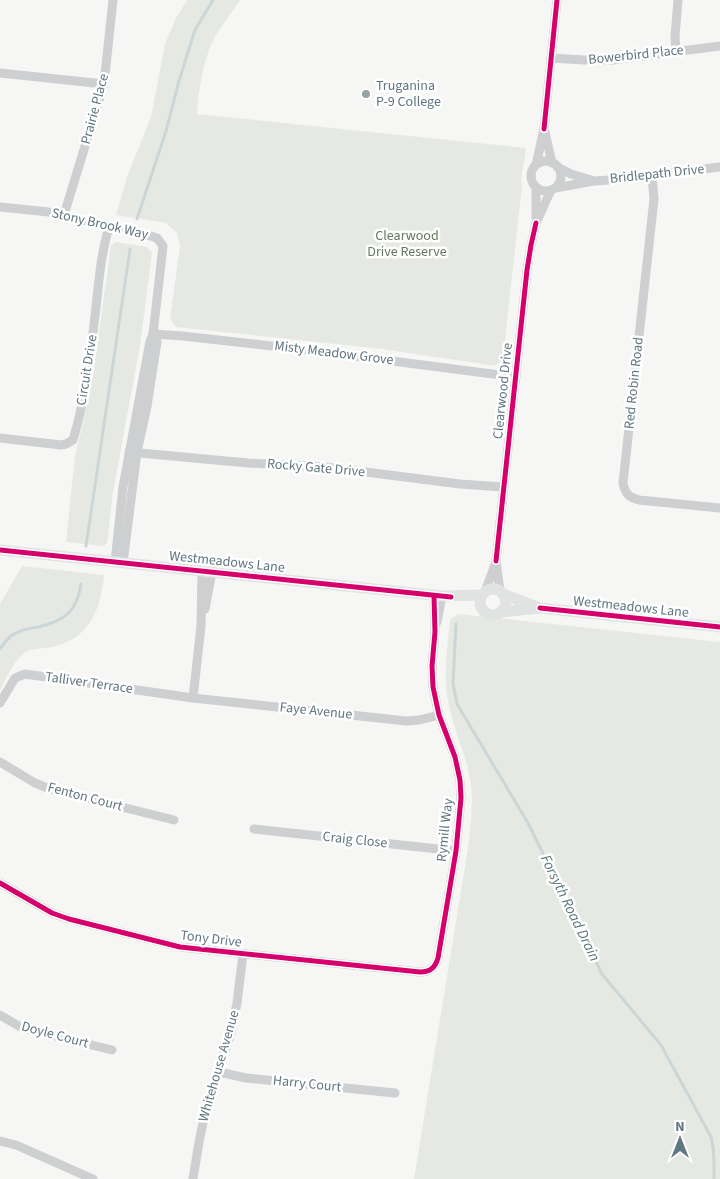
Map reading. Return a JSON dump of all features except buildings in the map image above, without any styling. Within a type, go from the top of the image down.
[{"type":"street","name":"Prairie Place","points":[[64,215],[104,84],[113,0]]},
{"type":"street","points":[[544,130],[561,178],[553,189],[544,191],[533,183],[532,174],[544,130],[557,0]]},
{"type":"street","points":[[676,51],[675,37],[678,0]]},
{"type":"street","name":"Bowerbird Place","points":[[551,58],[612,60],[720,46]]},
{"type":"street","points":[[0,73],[104,84]]},
{"type":"street","points":[[536,165],[544,162],[555,165]]},
{"type":"street","name":"Bridlepath Drive","points":[[555,165],[571,174],[594,180]]},
{"type":"street","name":"Bridlepath Drive","points":[[553,189],[594,180],[652,176],[720,167]]},
{"type":"street","name":"Red Robin Road","points":[[652,176],[654,199],[624,489],[630,497],[639,500],[720,508]]},
{"type":"street","name":"Clearwood Drive","points":[[483,594],[496,562],[527,270],[536,223],[536,187]]},
{"type":"street","name":"Clearwood Drive","points":[[536,223],[553,189]]},
{"type":"street","name":"Stony Brook Way","points":[[1,206],[64,215],[151,236],[157,238],[163,246],[153,334],[150,341],[133,452],[119,562]]},
{"type":"street","name":"Circuit Drive","points":[[0,438],[61,445],[73,440],[80,413],[108,227]]},
{"type":"street","name":"Misty Meadow Grove","points":[[153,334],[315,351],[516,377]]},
{"type":"street","name":"Rocky Gate Drive","points":[[133,452],[248,463],[326,467],[460,484],[504,487]]},
{"type":"street","name":"Westmeadows Lane","points":[[0,550],[443,596],[483,594]]},
{"type":"street","name":"Clearwood Drive","points":[[496,562],[502,593]]},
{"type":"street","points":[[193,698],[207,572]]},
{"type":"street","points":[[490,589],[502,593],[506,603],[501,612],[492,615],[488,614],[481,607],[480,603],[483,594],[490,589]]},
{"type":"street","name":"Westmeadows Lane","points":[[502,593],[540,608]]},
{"type":"street","name":"Westmeadows Lane","points":[[443,596],[488,614]]},
{"type":"street","name":"Rymill Way","points":[[431,970],[438,958],[461,811],[460,780],[456,757],[439,715],[432,677],[435,632],[443,596]]},
{"type":"street","name":"Westmeadows Lane","points":[[501,612],[540,608],[720,628]]},
{"type":"street","name":"Talliver Terrace","points":[[0,703],[15,678],[25,674],[193,698]]},
{"type":"street","name":"Faye Avenue","points":[[193,698],[406,721],[439,715]]},
{"type":"street","name":"Fenton Court","points":[[0,762],[50,789],[174,820]]},
{"type":"street","name":"Craig Close","points":[[254,829],[456,851]]},
{"type":"street","name":"Tony Drive","points":[[0,883],[52,913],[180,947],[420,972],[431,970]]},
{"type":"street","name":"Whitehouse Avenue","points":[[193,1179],[198,1142],[206,1108],[219,1072],[234,1018],[243,954]]},
{"type":"street","name":"Doyle Court","points":[[0,1015],[22,1028],[112,1050]]},
{"type":"street","name":"Harry Court","points":[[219,1072],[246,1078],[395,1093]]},
{"type":"street","points":[[0,1141],[16,1145],[93,1179]]},
{"type":"green space","name":"Clearwood Drive Reserve","points":[[187,0],[240,0],[216,35],[208,53],[200,84],[197,114],[526,148],[503,359],[495,366],[382,349],[176,327],[170,319],[180,246],[177,233],[166,223],[116,215],[127,177],[151,117],[165,44],[176,18]]},
{"type":"green space","points":[[116,242],[147,247],[152,253],[140,346],[113,492],[107,543],[103,546],[66,542],[75,456],[94,370],[111,245]]},
{"type":"green space","points":[[22,566],[104,575],[102,588],[96,611],[84,630],[65,643],[52,647],[33,649],[23,654],[13,666],[0,690],[0,604]]},
{"type":"green space","points":[[458,614],[720,642],[720,1179],[414,1179],[470,832],[472,802],[470,777],[453,722],[446,688],[450,620]]},
{"type":"waterway","points":[[137,219],[166,131],[195,30],[213,0]]},
{"type":"waterway","points":[[86,546],[130,249]]},
{"type":"waterway","points":[[0,649],[13,634],[47,625],[62,618],[73,608],[81,584]]},
{"type":"waterway","name":"Forsyth Road Drain","points":[[456,624],[453,684],[457,704],[528,823],[602,974],[661,1045],[711,1137],[714,1152],[714,1179]]},
{"type":"cycle path","points":[[544,129],[557,0]]},
{"type":"cycle path","points":[[496,561],[527,270],[536,223]]},
{"type":"cycle path","points":[[0,550],[451,597]]},
{"type":"cycle path","points":[[0,883],[52,913],[180,947],[420,972],[432,969],[438,958],[456,851],[461,798],[460,780],[455,757],[439,715],[433,687],[434,596]]},
{"type":"cycle path","points":[[540,608],[720,627]]},
{"type":"place","name":"Truganina P-9 College","points":[[366,94]]}]
